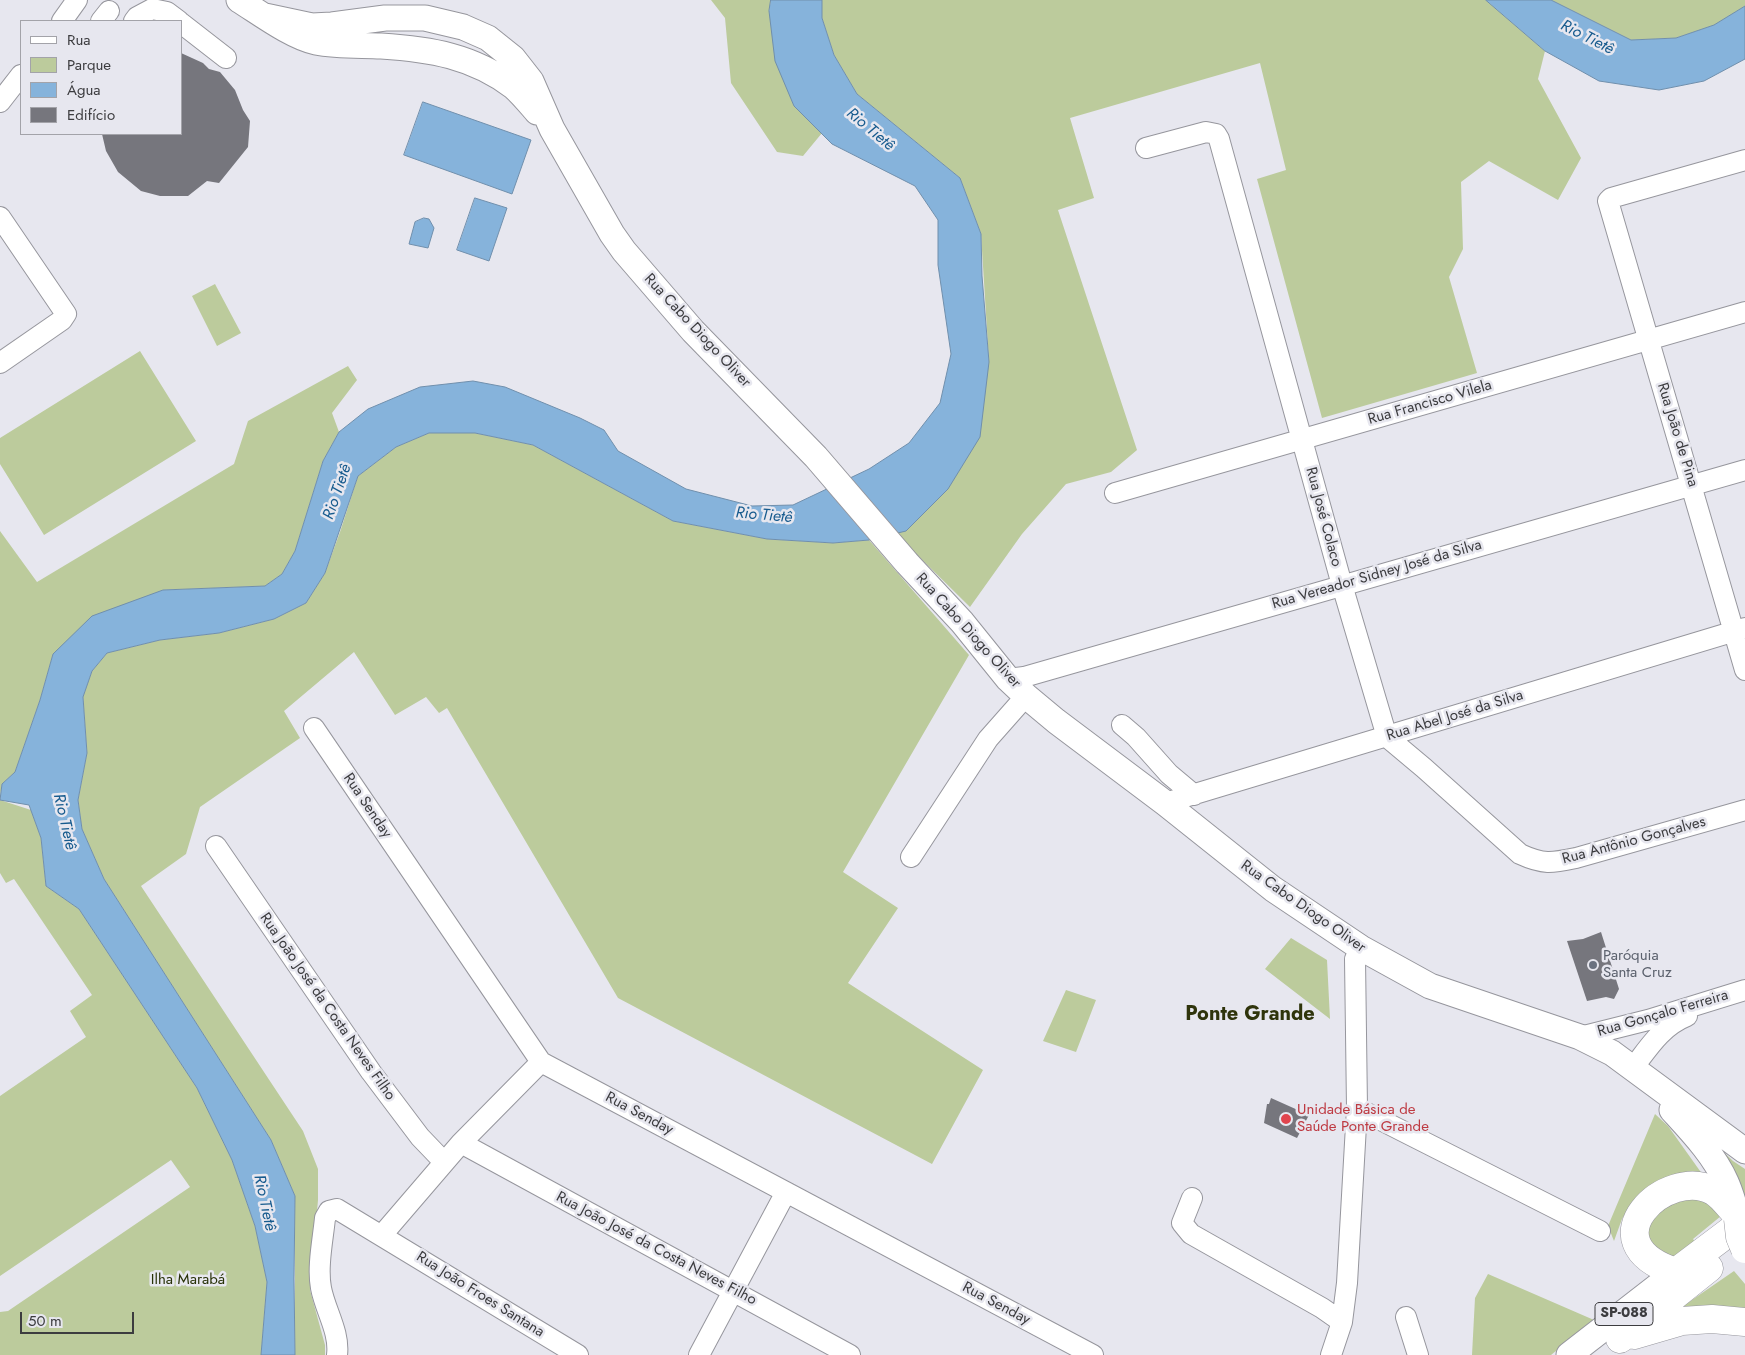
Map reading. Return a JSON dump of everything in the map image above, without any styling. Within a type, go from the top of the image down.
[{"type":"highway","points":[[1676,1272],[1659,1267],[1648,1259],[1636,1243],[1637,1221],[1643,1209],[1654,1198],[1668,1191],[1689,1186],[1703,1187],[1714,1191],[1741,1224],[1740,1237],[1745,1249]]},
{"type":"highway","points":[[1620,1339],[1741,1224]]},
{"type":"highway","name":"SP-088","points":[[1676,1272],[1741,1224]]},
{"type":"highway","name":"SP-088","points":[[1620,1339],[1682,1321],[1712,1319],[1745,1322]]},
{"type":"main road","name":"Rua Cabo Diogo Oliver","points":[[239,0],[296,34],[314,41],[332,44],[400,47],[455,56],[487,69],[515,88],[552,129]]},
{"type":"main road","name":"Rua Cabo Diogo Oliver","points":[[265,16],[312,26],[385,18],[425,18],[463,26],[488,38],[514,58],[532,81],[552,129],[612,234],[624,251],[693,331],[816,457],[907,563],[962,622],[1008,679],[1026,696],[1358,954],[1430,986],[1580,1037],[1612,1053],[1633,1068]]},
{"type":"main road","points":[[400,47],[425,18]]},
{"type":"main road","points":[[1633,1068],[1745,1151]]},
{"type":"main road","points":[[1633,1068],[1692,1131],[1705,1148],[1725,1179],[1741,1224]]},
{"type":"main road","name":"SP-088","points":[[1570,1355],[1676,1272]]},
{"type":"main road","name":"SP-088","points":[[1598,1355],[1620,1339]]},
{"type":"street","points":[[63,20],[77,0]]},
{"type":"street","points":[[135,20],[152,9],[167,12],[177,20]]},
{"type":"street","points":[[182,24],[226,58]]},
{"type":"street","points":[[0,102],[20,76]]},
{"type":"street","name":"Rua José Colaco","points":[[1146,148],[1206,132],[1216,134],[1219,139],[1386,737]]},
{"type":"street","name":"Rua João de Pina","points":[[1745,160],[1608,200],[1692,485],[1739,629],[1745,670]]},
{"type":"street","points":[[0,217],[66,314],[62,320],[0,363]]},
{"type":"street","name":"Rua Francisco Vilela","points":[[1115,493],[1745,312]]},
{"type":"street","name":"Rua Vereador Sidney José da Silva","points":[[1008,679],[1024,677],[1745,470]]},
{"type":"street","name":"Rua Abel José da Silva","points":[[1165,803],[1739,629]]},
{"type":"street","points":[[911,857],[988,739],[1026,696]]},
{"type":"street","points":[[1122,725],[1136,737],[1169,774],[1194,795]]},
{"type":"street","name":"Rua Senday","points":[[314,728],[541,1062],[1093,1355]]},
{"type":"street","name":"Rua Antônio Gonçalves","points":[[1386,737],[1424,768],[1520,854],[1537,862],[1554,862],[1576,858],[1745,810]]},
{"type":"street","name":"Rua João José da Costa Neves Filho","points":[[216,846],[371,1072],[414,1129],[444,1162]]},
{"type":"street","points":[[1331,1355],[1342,1322],[1347,1283],[1357,1108],[1358,954]]},
{"type":"street","name":"Rua Gonçalo Ferreira","points":[[1580,1037],[1648,1020],[1745,990]]},
{"type":"street","name":"Rua Gonçalo Ferreira","points":[[1633,1068],[1668,1026],[1745,990]]},
{"type":"street","points":[[382,1234],[461,1143],[541,1062]]},
{"type":"street","points":[[1357,1108],[1600,1231]]},
{"type":"street","name":"Rua João José da Costa Neves Filho","points":[[461,1143],[734,1290],[850,1355]]},
{"type":"street","points":[[699,1355],[786,1192]]},
{"type":"street","points":[[1192,1198],[1182,1223],[1191,1234],[1322,1308],[1342,1322]]},
{"type":"street","name":"Rua João Froes Santana","points":[[337,1355],[336,1334],[321,1287],[320,1276],[325,1218],[329,1211],[337,1209],[382,1234],[578,1355]]},
{"type":"street","points":[[1406,1317],[1418,1355]]},
{"type":"green space","points":[[711,0],[771,0],[769,11],[794,106],[822,133],[803,156],[777,152],[731,83],[725,18]]},
{"type":"green space","points":[[822,0],[1486,0],[1545,51],[1538,79],[1581,158],[1558,200],[1489,161],[1461,182],[1463,249],[1449,277],[1477,373],[1322,418],[1257,179],[1286,170],[1260,63],[1070,118],[1094,198],[1058,210],[1137,450],[1111,472],[1066,484],[1022,534],[970,607],[895,533],[989,362],[981,234],[960,178],[857,94],[834,55],[822,18]]},
{"type":"green space","points":[[1551,0],[1745,0],[1745,6],[1715,25],[1676,38],[1631,40]]},
{"type":"green space","points":[[215,284],[241,333],[217,346],[192,296]]},
{"type":"green space","points":[[140,351],[196,441],[44,535],[0,464],[0,438]]},
{"type":"green space","points":[[348,366],[357,380],[332,413],[339,432],[323,461],[295,551],[282,574],[265,586],[163,590],[53,654],[40,700],[15,772],[2,784],[0,796],[0,531],[37,582],[234,464],[248,421]]},
{"type":"green space","points":[[429,433],[475,433],[533,445],[673,521],[767,539],[833,543],[869,540],[969,655],[843,872],[898,908],[848,983],[983,1070],[932,1164],[618,998],[447,708],[439,713],[426,697],[395,715],[354,652],[284,711],[300,738],[200,807],[186,854],[141,886],[303,1131],[318,1169],[318,1200],[310,1290],[325,1345],[325,1355],[295,1355],[295,1196],[271,1140],[104,879],[82,829],[78,800],[87,753],[83,696],[92,671],[107,653],[160,640],[219,633],[274,619],[306,603],[325,573],[358,476],[396,447]]},
{"type":"green space","name":"Ilha Marabá","points":[[0,800],[31,810],[41,838],[46,886],[79,909],[197,1088],[232,1160],[255,1226],[267,1282],[261,1355],[0,1355],[0,1312],[8,1311],[190,1187],[171,1160],[0,1276],[0,1096],[86,1037],[70,1011],[92,995],[14,879],[6,883],[0,873]]},
{"type":"green space","points":[[1291,938],[1327,960],[1330,1019],[1265,969]]},
{"type":"green space","points":[[1066,990],[1096,1000],[1076,1052],[1043,1041]]},
{"type":"green space","points":[[1681,1111],[1733,1161],[1745,1169],[1745,1203]]},
{"type":"green space","points":[[1655,1114],[1668,1126],[1705,1178],[1630,1206],[1622,1219],[1614,1241],[1608,1226]]},
{"type":"green space","points":[[1699,1194],[1721,1216],[1693,1239],[1698,1246],[1679,1260],[1655,1258],[1642,1225],[1648,1214]]},
{"type":"green space","points":[[1734,1271],[1745,1284],[1745,1312],[1673,1313]]},
{"type":"green space","points":[[1488,1274],[1594,1320],[1551,1355],[1472,1355],[1475,1298]]},
{"type":"water","name":"Rio Tietê","points":[[771,0],[822,0],[822,18],[834,55],[857,94],[960,178],[981,234],[982,276],[989,362],[980,437],[948,489],[906,531],[869,540],[833,543],[767,539],[673,521],[533,445],[475,433],[429,433],[396,447],[358,476],[325,573],[306,603],[274,619],[219,633],[160,640],[107,653],[92,671],[83,697],[87,753],[78,800],[82,829],[104,879],[271,1140],[295,1196],[295,1355],[261,1355],[267,1282],[255,1226],[232,1160],[197,1088],[79,909],[46,886],[41,838],[29,805],[0,800],[2,784],[15,772],[40,700],[53,654],[92,616],[163,590],[265,586],[282,574],[295,551],[323,461],[339,432],[368,409],[420,387],[473,381],[505,387],[604,430],[618,451],[686,489],[752,506],[793,505],[869,469],[909,443],[940,403],[951,354],[938,265],[938,220],[915,186],[832,144],[794,106],[775,61],[769,11]]},
{"type":"water","name":"Rio Tietê","points":[[1486,0],[1551,0],[1631,40],[1676,38],[1714,25],[1745,6],[1745,59],[1704,81],[1659,90],[1599,81],[1545,51]]},
{"type":"water","points":[[423,102],[531,140],[512,194],[404,155]]},
{"type":"water","points":[[475,198],[507,208],[489,261],[457,250]]},
{"type":"water","points":[[424,218],[429,219],[434,228],[428,248],[409,244],[415,222]]},
{"type":"building","points":[[182,53],[203,63],[209,69],[220,72],[235,90],[243,110],[250,121],[248,147],[219,183],[207,181],[188,196],[160,196],[141,191],[118,172],[106,151],[102,135],[182,135]]},
{"type":"building","name":"Paróquia Santa Cruz","points":[[1601,932],[1619,989],[1614,999],[1606,997],[1587,1001],[1567,941],[1583,939]]},
{"type":"building","name":"Unidade Básica de Saúde Ponte Grande","points":[[1271,1098],[1309,1115],[1297,1138],[1264,1123],[1267,1104],[1269,1104]]},
{"type":"place","name":"Paróquia Santa Cruz","points":[[1593,965]]},
{"type":"place","name":"Unidade Básica de Saúde Ponte Grande","points":[[1286,1119]]},
{"type":"district","name":"Ponte Grande","points":[[1250,1015]]}]
